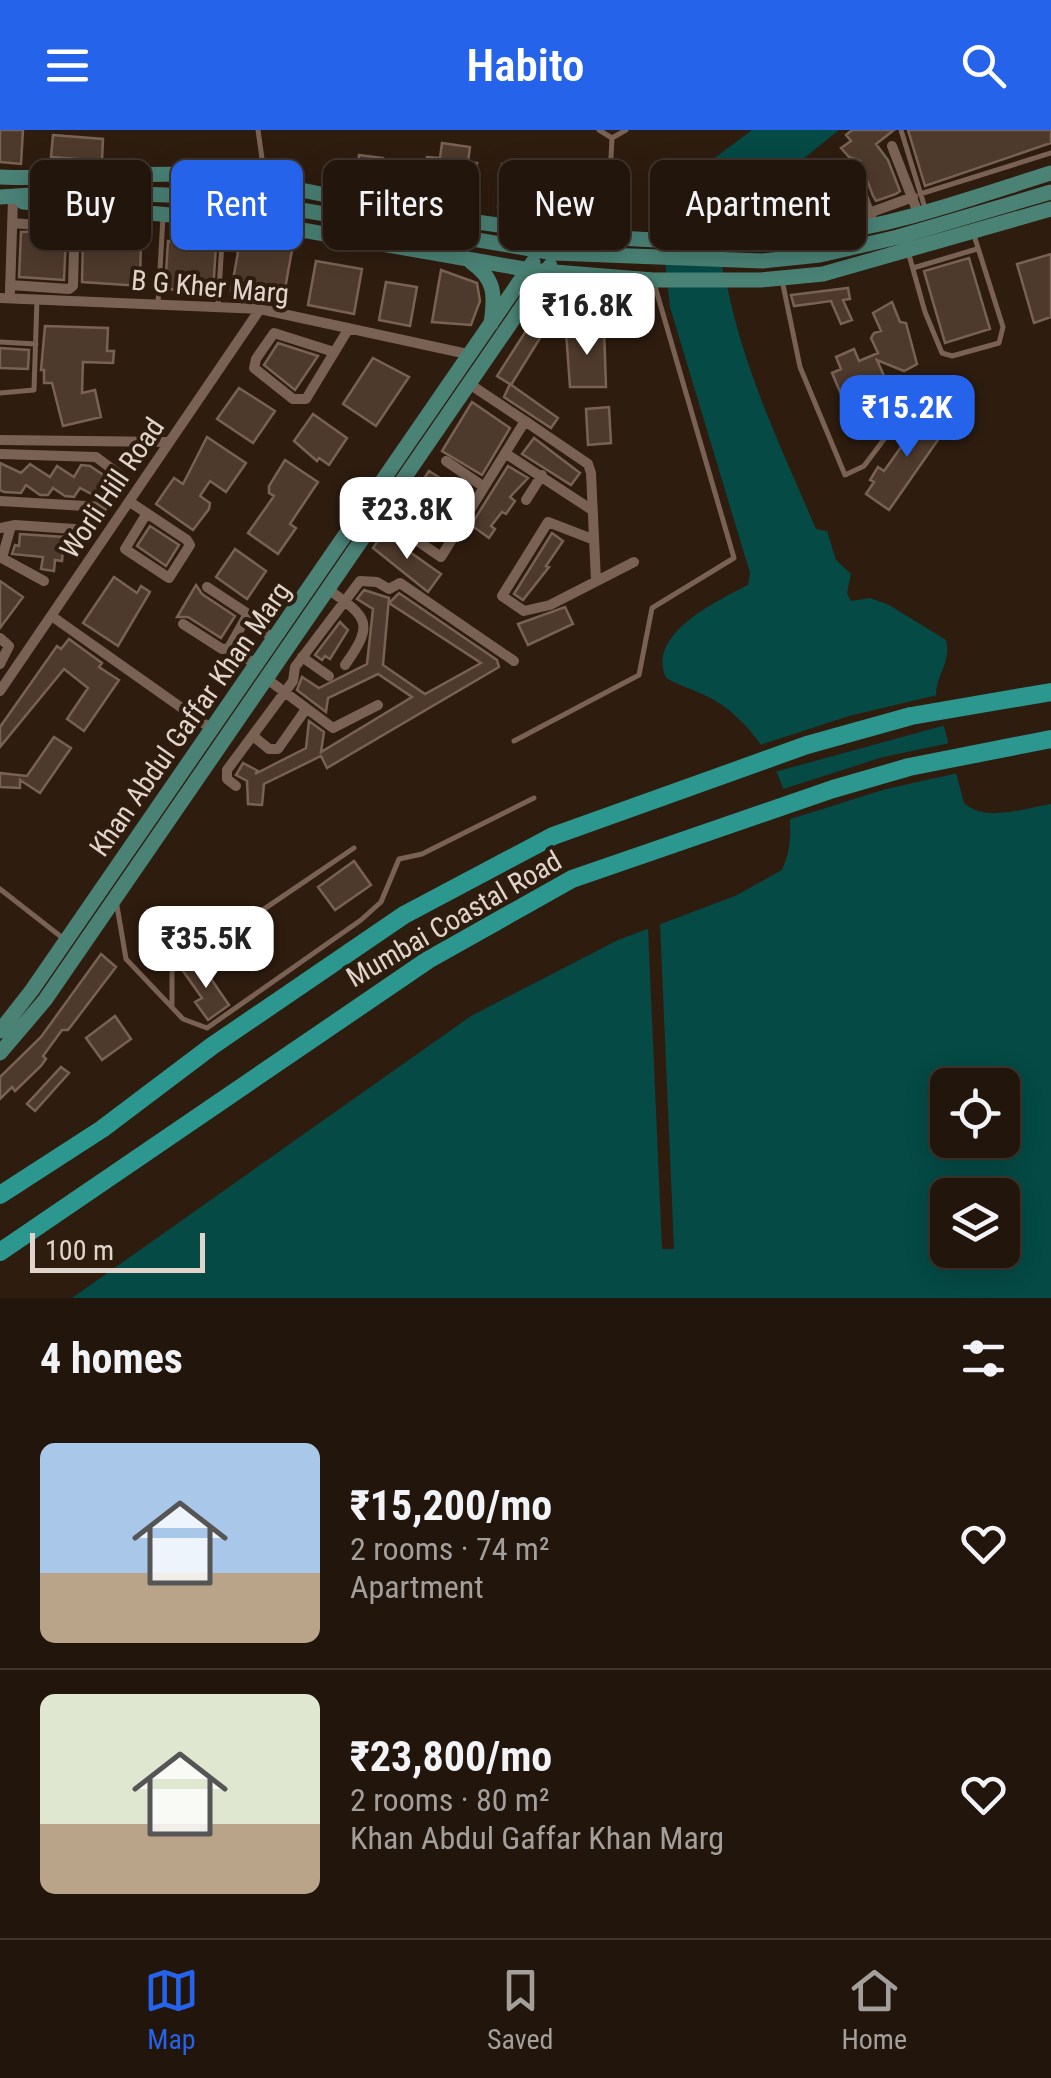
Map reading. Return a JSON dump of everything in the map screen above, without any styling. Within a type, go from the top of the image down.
[{"type":"highway","name":"Mumbai Coastal Road","points":[[0,1194],[102,1129],[212,1046],[404,915],[553,836],[806,745],[978,703],[1051,692]]},
{"type":"highway","name":"Mumbai Coastal Road","points":[[0,1252],[428,960],[572,879],[736,820],[909,767],[1051,740]]},
{"type":"main road","points":[[630,237],[762,240],[922,212],[1051,173]]},
{"type":"main road","points":[[0,177],[171,176]]},
{"type":"main road","points":[[7,197],[79,192],[266,204],[554,253],[762,262],[898,238],[1051,192]]},
{"type":"main road","points":[[416,250],[548,272],[653,280],[761,280],[910,260],[975,240],[1051,209]]},
{"type":"main road","points":[[151,213],[171,215]]},
{"type":"main road","name":"Khan Abdul Gaffar Khan Marg","points":[[0,1053],[35,1014],[116,898],[262,673],[276,639],[541,250]]},
{"type":"main road","name":"Khan Abdul Gaffar Khan Marg","points":[[0,1030],[213,730],[329,590],[548,272],[549,250]]},
{"type":"main road","points":[[598,276],[601,250]]},
{"type":"main road","points":[[466,260],[486,272],[493,283],[491,328]]},
{"type":"street","points":[[892,146],[922,212]]},
{"type":"street","points":[[866,204],[872,220],[916,195]]},
{"type":"street","points":[[5,298],[10,285],[12,223],[7,197]]},
{"type":"street","points":[[12,223],[30,224]]},
{"type":"street","points":[[10,285],[71,288],[73,250]]},
{"type":"street","name":"B G Kher Marg","points":[[5,298],[260,308],[472,356]]},
{"type":"street","name":"Worli Hill Road","points":[[0,691],[260,308]]},
{"type":"street","points":[[286,314],[270,335],[254,368],[293,400],[306,399],[349,328]]},
{"type":"street","points":[[270,335],[278,333],[334,352]]},
{"type":"street","points":[[471,385],[588,464],[592,473],[596,581]]},
{"type":"street","points":[[404,531],[441,557],[525,421]]},
{"type":"street","points":[[0,440],[170,442]]},
{"type":"street","points":[[505,453],[592,510]]},
{"type":"street","points":[[0,454],[96,457],[121,478],[105,506]]},
{"type":"street","points":[[446,461],[484,487]]},
{"type":"street","points":[[526,500],[542,476]]},
{"type":"street","points":[[0,501],[105,506],[120,516]]},
{"type":"street","points":[[130,502],[147,513],[190,546],[169,578],[126,549],[147,513]]},
{"type":"street","points":[[592,539],[548,522],[502,596],[524,611],[550,604],[634,562]]},
{"type":"street","points":[[44,581],[1,557],[5,527],[74,530]]},
{"type":"street","points":[[236,786],[227,778],[227,770],[285,693],[302,657],[360,580],[377,582],[389,589],[400,584],[514,661]]},
{"type":"street","points":[[183,624],[222,650],[230,646],[246,620],[246,610],[207,587]]},
{"type":"street","points":[[329,590],[362,615],[365,625],[364,638],[345,665]]},
{"type":"street","points":[[53,617],[213,730]]},
{"type":"street","points":[[246,620],[276,639]]},
{"type":"street","points":[[0,638],[10,650],[0,664]]},
{"type":"street","points":[[230,646],[333,728],[378,705]]},
{"type":"street","points":[[302,657],[328,676]]},
{"type":"street","points":[[253,736],[269,749],[278,749],[306,709]]},
{"type":"lane","points":[[258,130],[263,160]]},
{"type":"lane","points":[[599,130],[612,138]]},
{"type":"lane","points":[[612,138],[626,130]]},
{"type":"lane","points":[[901,130],[916,195],[1051,153]]},
{"type":"lane","points":[[610,160],[612,138]]},
{"type":"lane","points":[[969,178],[974,196]]},
{"type":"lane","points":[[158,304],[163,214]]},
{"type":"lane","points":[[910,260],[942,353],[952,356],[999,342],[1003,327],[975,240]]},
{"type":"lane","points":[[218,307],[222,250]]},
{"type":"lane","points":[[781,277],[800,367],[844,475],[864,466],[909,406]]},
{"type":"lane","points":[[514,741],[639,675],[652,608],[734,558],[653,280]]},
{"type":"lane","points":[[0,393],[34,390],[37,300]]},
{"type":"lane","points":[[0,342],[36,344]]},
{"type":"lane","points":[[116,898],[126,959],[184,1019],[207,1028],[361,920],[381,902],[398,859],[422,854],[534,798]]},
{"type":"lane","points":[[173,1008],[172,972],[178,957],[244,922],[354,848]]},
{"type":"lane","points":[[0,889],[66,941]]},
{"type":"water","points":[[752,130],[839,130],[803,160],[712,160]]},
{"type":"water","points":[[664,250],[725,250],[723,271],[744,352],[816,529],[827,531],[836,560],[851,574],[847,593],[851,601],[870,598],[889,605],[946,640],[947,655],[936,696],[964,803],[994,813],[1051,804],[1051,1298],[72,1298],[471,1016],[618,940],[735,896],[782,870],[789,848],[790,825],[787,801],[768,757],[755,737],[722,705],[666,678],[666,647],[675,633],[703,610],[748,585],[750,573],[670,307]]},
{"type":"pier","points":[[941,694],[946,725],[771,773],[757,746],[849,716]]},
{"type":"pier","points":[[950,743],[958,773],[886,789],[784,821],[777,791],[883,757]]},
{"type":"pier","points":[[660,923],[674,1249],[662,1249],[648,928]]},
{"type":"building","points":[[0,130],[23,130],[21,164],[0,162]]},
{"type":"building","points":[[852,130],[894,130],[876,144],[888,160],[900,191],[876,201],[866,177],[866,160],[849,157],[841,148],[851,141],[846,135]]},
{"type":"building","points":[[908,130],[1051,130],[1051,143],[925,186]]},
{"type":"building","points":[[53,135],[103,139],[102,160],[51,157]]},
{"type":"building","points":[[442,143],[470,147],[468,160],[427,160],[440,158]]},
{"type":"building","points":[[359,155],[383,158],[383,160],[358,160]]},
{"type":"building","points":[[21,232],[30,232],[30,250],[65,250],[64,280],[19,277]]},
{"type":"building","points":[[168,241],[171,250],[216,250],[213,292],[165,289]]},
{"type":"building","points":[[83,250],[141,250],[140,286],[82,282]]},
{"type":"building","points":[[238,250],[292,250],[283,300],[231,291]]},
{"type":"building","points":[[1051,254],[1051,317],[1034,323],[1017,264]]},
{"type":"building","points":[[969,258],[990,329],[945,343],[924,271]]},
{"type":"building","points":[[316,261],[362,269],[354,314],[308,305]]},
{"type":"building","points":[[441,270],[477,283],[480,301],[471,325],[432,322]]},
{"type":"building","points":[[386,282],[417,287],[410,326],[379,320]]},
{"type":"building","points":[[848,288],[850,299],[843,300],[852,320],[841,324],[831,301],[794,306],[791,295]]},
{"type":"building","points":[[892,302],[900,322],[906,323],[917,364],[904,371],[877,360],[892,394],[849,413],[832,373],[841,369],[836,357],[854,349],[859,361],[878,353],[871,338],[881,331],[873,313]]},
{"type":"building","points":[[542,306],[555,314],[511,385],[497,376]]},
{"type":"building","points":[[45,326],[108,328],[107,351],[114,351],[113,363],[83,362],[82,393],[95,390],[101,417],[63,426],[52,383],[44,383],[41,370]]},
{"type":"building","points":[[604,328],[606,387],[570,387],[566,332]]},
{"type":"building","points":[[278,343],[318,356],[295,390],[264,365]]},
{"type":"building","points":[[0,348],[29,350],[28,369],[0,368]]},
{"type":"building","points":[[373,358],[409,377],[376,426],[343,404]]},
{"type":"building","points":[[510,384],[558,418],[551,428],[504,397]]},
{"type":"building","points":[[239,388],[275,411],[253,443],[217,419]]},
{"type":"building","points":[[472,402],[510,428],[482,475],[442,451]]},
{"type":"building","points":[[609,407],[611,443],[588,445],[586,409]]},
{"type":"building","points":[[929,410],[949,424],[889,510],[866,494],[874,482],[870,480],[878,467],[884,471],[906,440],[901,436],[909,425],[916,429]]},
{"type":"building","points":[[313,414],[347,438],[329,465],[319,458],[317,461],[294,441]]},
{"type":"building","points":[[207,437],[246,463],[226,492],[210,481],[200,496],[210,503],[209,509],[193,530],[156,504],[174,478],[183,484]]},
{"type":"building","points":[[534,438],[580,473],[571,485],[522,454]]},
{"type":"building","points":[[285,460],[318,482],[290,524],[296,528],[278,554],[248,533],[274,496],[269,493],[269,486]]},
{"type":"building","points":[[0,463],[21,473],[30,464],[50,477],[57,466],[74,477],[81,465],[90,466],[111,480],[99,498],[80,488],[74,497],[53,488],[48,495],[40,495],[26,485],[21,493],[4,492],[0,490]]},
{"type":"building","points":[[508,466],[528,478],[510,497],[515,501],[506,514],[502,512],[491,526],[495,529],[489,538],[471,525]]},
{"type":"building","points":[[429,471],[466,494],[434,541],[398,517]]},
{"type":"building","points":[[150,526],[179,545],[166,566],[137,546]]},
{"type":"building","points":[[383,533],[441,574],[428,592],[373,548]]},
{"type":"building","points":[[552,533],[563,541],[546,566],[549,567],[523,600],[514,594]]},
{"type":"building","points":[[20,534],[64,537],[62,561],[55,560],[54,571],[41,569],[43,557],[12,554],[15,545],[19,546]]},
{"type":"building","points":[[235,549],[266,571],[247,599],[216,577]]},
{"type":"building","points":[[114,577],[137,593],[141,586],[150,592],[118,646],[83,623]]},
{"type":"building","points":[[0,581],[23,597],[0,628]]},
{"type":"building","points":[[196,585],[202,594],[235,616],[221,638],[188,617],[177,617]]},
{"type":"building","points":[[364,590],[389,598],[383,665],[425,694],[481,663],[389,603],[399,593],[497,660],[499,667],[327,768],[321,756],[264,784],[262,805],[248,804],[247,781],[236,775],[243,763],[258,771],[255,774],[306,748],[309,721],[324,732],[321,752],[412,697],[378,674],[328,698],[326,712],[297,690],[302,677],[319,688],[367,664],[373,609],[357,599]]},
{"type":"building","points":[[565,607],[573,624],[528,645],[518,624]]},
{"type":"building","points":[[340,622],[348,630],[330,659],[325,656],[322,660],[315,655]]},
{"type":"building","points":[[69,639],[119,680],[84,731],[67,719],[88,688],[64,669],[0,747],[0,727],[57,646],[61,649]]},
{"type":"building","points":[[54,737],[71,748],[40,793],[20,780],[20,788],[0,787],[0,773],[27,776]]},
{"type":"building","points":[[354,861],[371,885],[335,910],[318,887]]},
{"type":"building","points":[[101,954],[116,967],[68,1030],[62,1030],[43,1056],[46,1059],[41,1066],[15,1091],[12,1087],[0,1099],[0,1077],[41,1037]]},
{"type":"building","points":[[198,960],[229,1005],[208,1020],[195,1002],[202,998],[183,971]]},
{"type":"building","points":[[115,1016],[131,1039],[102,1060],[86,1038]]},
{"type":"building","points":[[61,1067],[69,1073],[35,1111],[27,1104]]}]
